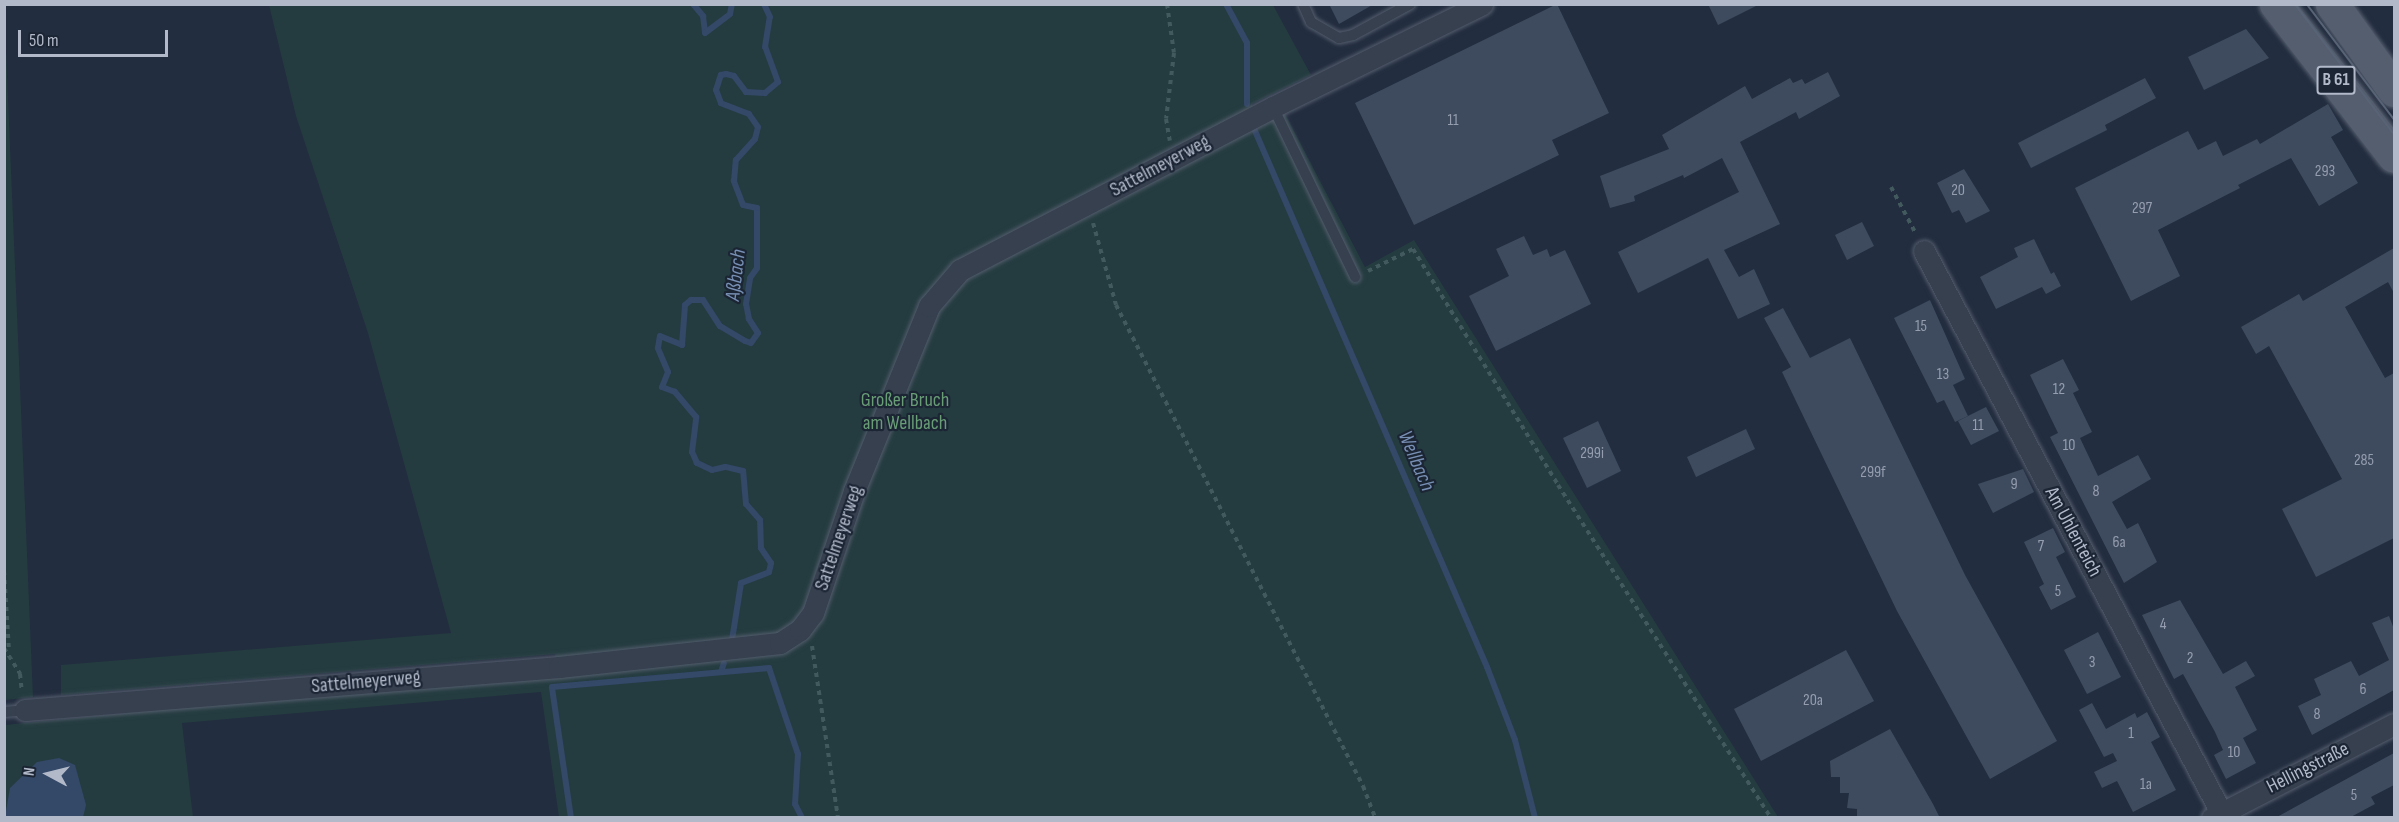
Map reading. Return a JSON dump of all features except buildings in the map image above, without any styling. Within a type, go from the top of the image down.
[{"type":"main road","name":"B 61","points":[[2276,4],[2394,156]]},
{"type":"main road","name":"B 61","points":[[2332,4],[2394,90]]},
{"type":"street","name":"Sattelmeyerweg","points":[[15,711],[559,667],[780,643],[807,620],[929,306],[960,270],[1273,106],[1482,4]]},
{"type":"street","name":"Am Uhlenteich","points":[[1924,251],[2219,816]]},
{"type":"street","name":"Hellingstraße","points":[[2219,816],[2394,723]]},
{"type":"lane","points":[[1303,4],[1311,22],[1339,38],[1353,35],[1410,4]]},
{"type":"lane","points":[[1273,106],[1355,277]]},
{"type":"path","points":[[1167,4],[1174,53],[1166,120],[1173,160]]},
{"type":"path","points":[[1891,187],[1924,251]]},
{"type":"path","points":[[1087,204],[1116,305],[1363,786],[1375,818]]},
{"type":"path","points":[[1355,277],[1413,249],[1564,495],[1771,818]]},
{"type":"path","points":[[4,571],[7,649],[20,674],[15,711]]},
{"type":"path","points":[[807,620],[838,818]]},
{"type":"green space","name":"Großer Bruch am Wellbach","points":[[269,5],[1273,5],[1311,75],[1252,104],[1261,124],[1285,114],[1365,267],[1414,240],[1778,817],[559,817],[541,692],[182,723],[193,817],[5,817],[4,725],[557,672],[555,654],[61,695],[61,665],[451,633],[368,333],[296,116]]},
{"type":"green space","points":[[5,27],[33,697],[5,700],[4,699]]},
{"type":"water","points":[[59,758],[75,765],[86,805],[83,817],[5,817],[10,788],[37,762]]},
{"type":"waterway","name":"Aßbach","points":[[693,4],[703,16],[705,33],[730,14],[732,4]]},
{"type":"waterway","name":"Aßbach","points":[[732,640],[741,583],[769,572],[771,563],[761,548],[760,520],[746,504],[743,471],[725,467],[712,470],[697,463],[692,452],[696,417],[675,392],[662,387],[668,372],[658,348],[660,336],[682,345],[685,305],[691,300],[703,300],[720,326],[745,341],[751,343],[758,333],[749,319],[746,304],[750,278],[757,268],[757,208],[743,205],[734,181],[736,160],[755,139],[758,127],[749,114],[721,103],[716,90],[721,75],[726,74],[734,76],[746,92],[765,93],[778,82],[765,47],[770,17],[764,4]]},
{"type":"waterway","name":"Wellbach","points":[[1226,4],[1247,43],[1247,104]]},
{"type":"waterway","name":"Wellbach","points":[[1252,124],[1487,667],[1515,740],[1535,818]]},
{"type":"waterway","name":"Aßbach","points":[[721,672],[724,663]]},
{"type":"waterway","points":[[571,818],[552,687],[769,668],[798,754],[795,804],[802,818]]},
{"type":"tram line","points":[[2295,4],[2394,134]]},
{"type":"tram line","points":[[2307,4],[2394,119]]}]
